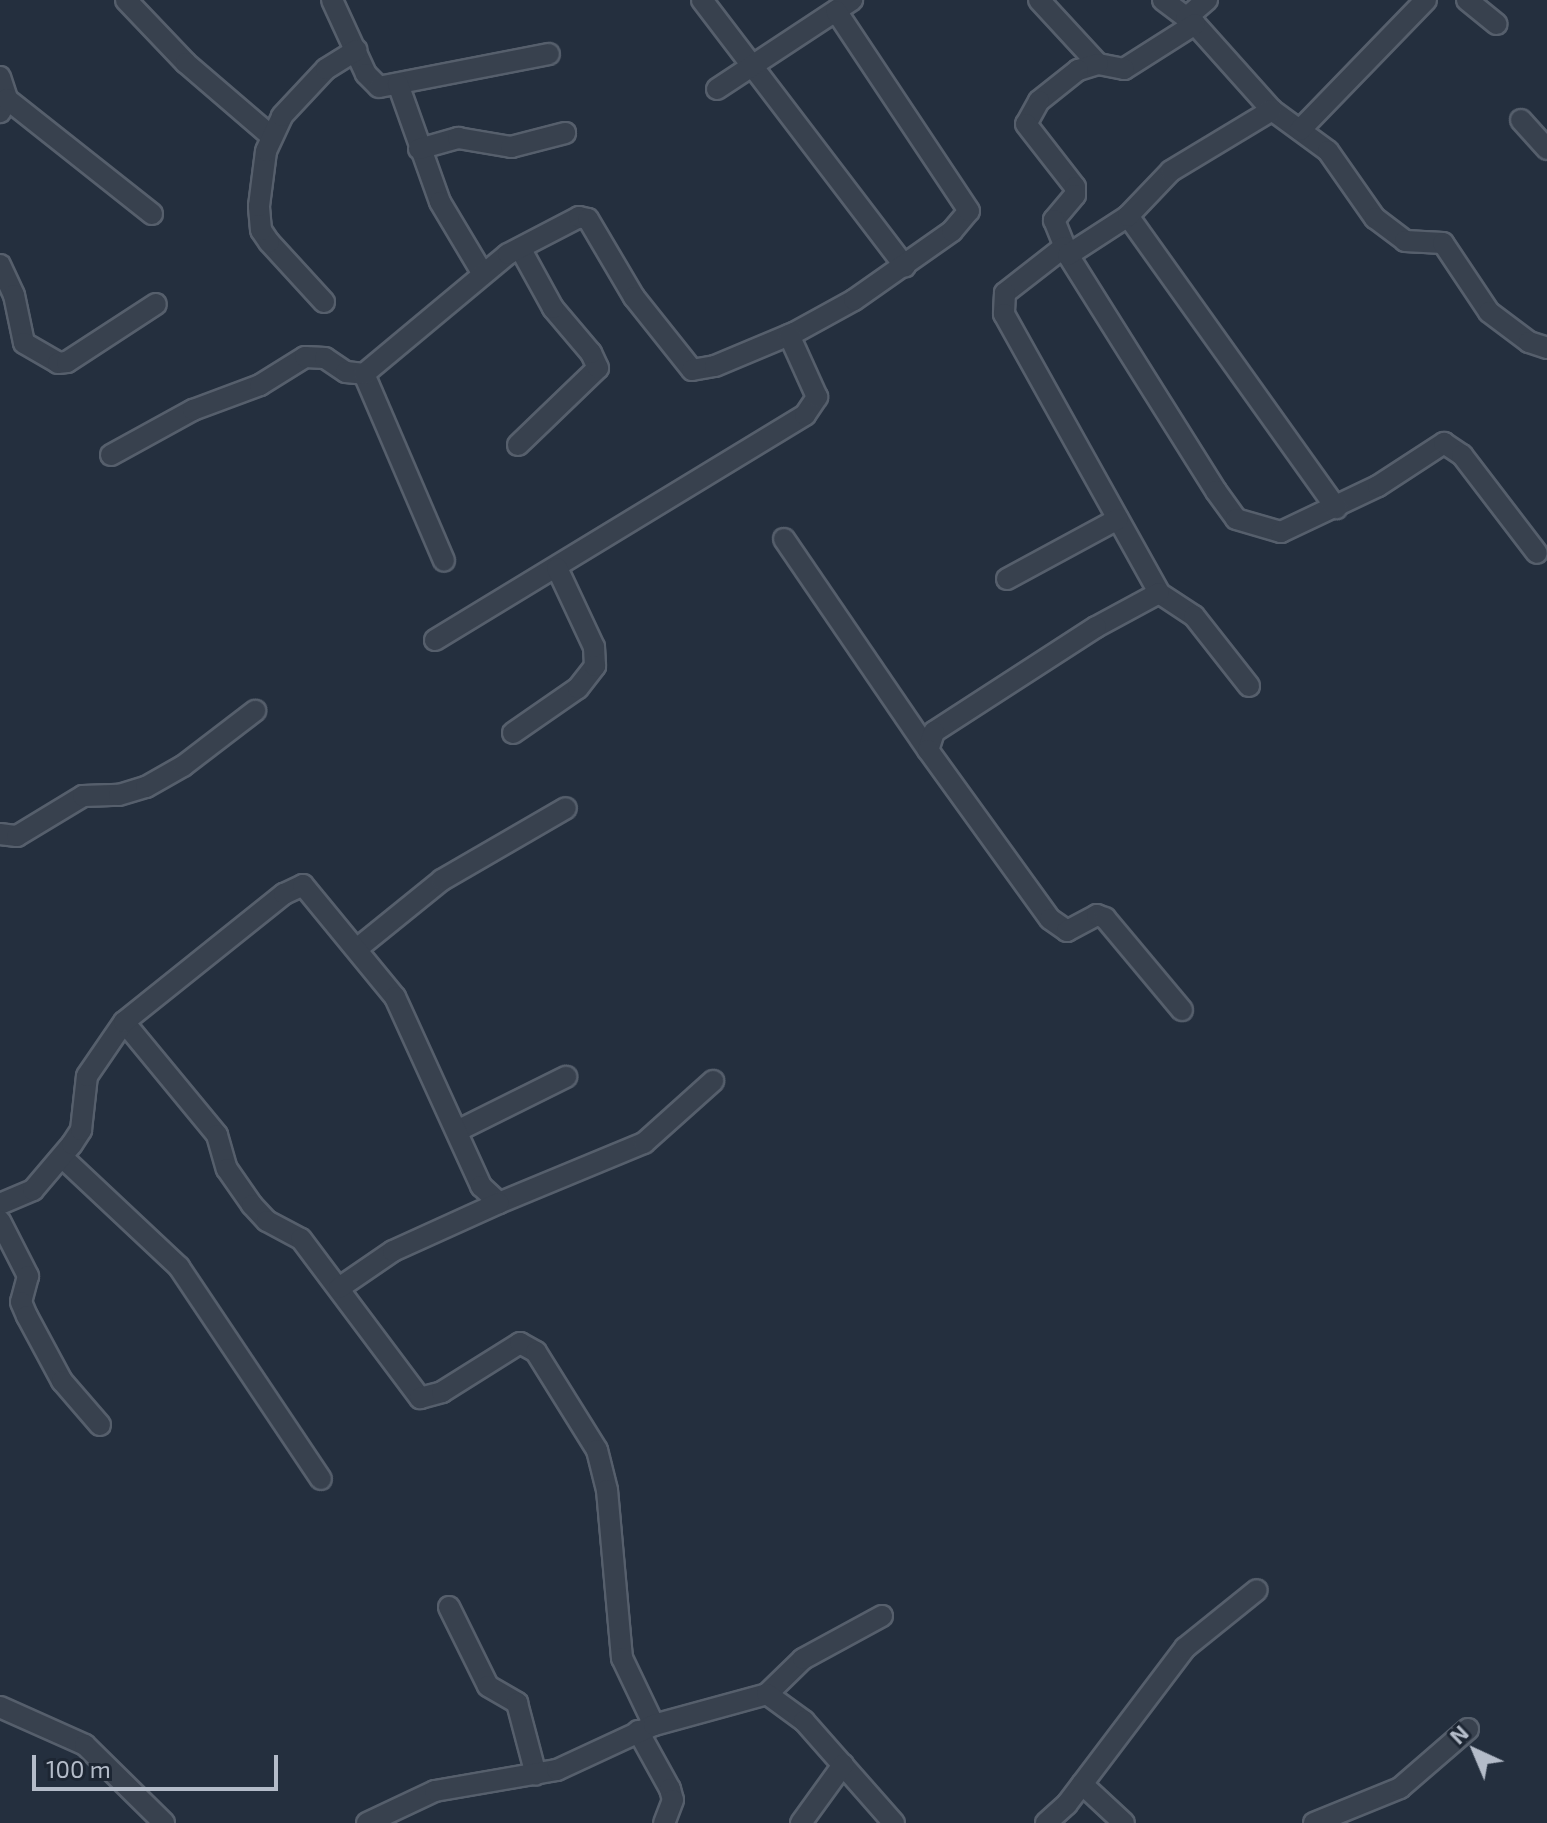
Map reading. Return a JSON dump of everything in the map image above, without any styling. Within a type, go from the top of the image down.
[{"type":"street","points":[[126,0],[186,63],[272,137]]},
{"type":"street","points":[[332,0],[372,83],[398,84],[549,54]]},
{"type":"street","points":[[702,0],[750,67],[905,266]]},
{"type":"street","points":[[1039,0],[1098,64]]},
{"type":"street","points":[[1163,0],[1191,21],[1272,110],[1328,151],[1354,193],[1383,225],[1405,241],[1443,243],[1489,312],[1529,342],[1547,348]]},
{"type":"street","points":[[1207,0],[1191,21],[1124,69],[1098,64],[1078,70],[1027,117],[1031,133],[1075,187],[1075,195],[1054,220],[1066,251],[1236,519],[1281,532],[1336,508],[1444,443],[1462,455],[1537,553]]},
{"type":"street","points":[[1300,130],[1426,0]]},
{"type":"street","points":[[1467,0],[1497,24]]},
{"type":"street","points":[[111,455],[193,410],[260,385],[305,357],[315,355],[346,372],[364,374],[483,274],[520,248],[571,221],[588,219],[634,297],[692,370],[789,335],[905,266],[952,231],[969,211],[844,5],[717,89]]},
{"type":"street","points":[[324,302],[261,230],[259,206],[272,137],[282,116],[312,83],[357,50]]},
{"type":"street","points":[[0,77],[4,105],[152,214]]},
{"type":"street","points":[[398,84],[440,202],[483,274]]},
{"type":"street","points":[[1249,686],[1194,616],[1159,593],[1001,303],[1016,283],[1128,216],[1171,171],[1272,110]]},
{"type":"street","points":[[1521,120],[1547,149]]},
{"type":"street","points":[[419,149],[458,138],[511,147],[565,133]]},
{"type":"street","points":[[1128,216],[1336,508]]},
{"type":"street","points":[[518,445],[598,368],[591,353],[553,308],[520,248]]},
{"type":"street","points":[[0,265],[11,286],[24,343],[58,363],[67,362],[156,304]]},
{"type":"street","points":[[435,640],[557,568],[814,406],[810,377],[789,335]]},
{"type":"street","points":[[364,374],[444,561]]},
{"type":"street","points":[[1007,579],[1118,519]]},
{"type":"street","points":[[784,539],[928,750],[1050,919],[1067,931],[1097,915],[1105,918],[1182,1010]]},
{"type":"street","points":[[513,733],[578,688],[595,666],[594,647],[557,568]]},
{"type":"street","points":[[928,750],[934,732],[1096,627],[1159,593]]},
{"type":"street","points":[[0,834],[17,836],[83,796],[119,795],[146,787],[183,766],[255,711]]},
{"type":"street","points":[[358,948],[442,880],[566,808]]},
{"type":"street","points":[[0,1204],[33,1190],[81,1130],[87,1076],[124,1022],[294,888],[311,890],[358,948],[407,1019],[481,1186],[499,1203]]},
{"type":"street","points":[[124,1022],[217,1135],[227,1169],[252,1205],[267,1221],[301,1239],[420,1398],[442,1392],[510,1347],[528,1344],[597,1450],[606,1482],[622,1658],[673,1800],[664,1823]]},
{"type":"street","points":[[457,1131],[566,1077]]},
{"type":"street","points":[[339,1288],[393,1251],[644,1143],[713,1081]]},
{"type":"street","points":[[62,1157],[179,1267],[321,1479]]},
{"type":"street","points":[[0,1221],[28,1276],[21,1302],[27,1316],[62,1381],[100,1425]]},
{"type":"street","points":[[1046,1823],[1082,1784],[1185,1648],[1257,1590]]},
{"type":"street","points":[[449,1607],[488,1686],[517,1703],[536,1775]]},
{"type":"street","points":[[367,1823],[435,1791],[536,1775],[570,1765],[646,1728],[767,1694],[803,1659],[882,1616]]},
{"type":"street","points":[[767,1694],[788,1705],[894,1823]]},
{"type":"street","points":[[0,1707],[85,1745],[164,1823]]},
{"type":"street","points":[[1314,1823],[1400,1788],[1468,1729]]},
{"type":"street","points":[[801,1823],[843,1765]]},
{"type":"street","points":[[1082,1784],[1124,1823]]}]
